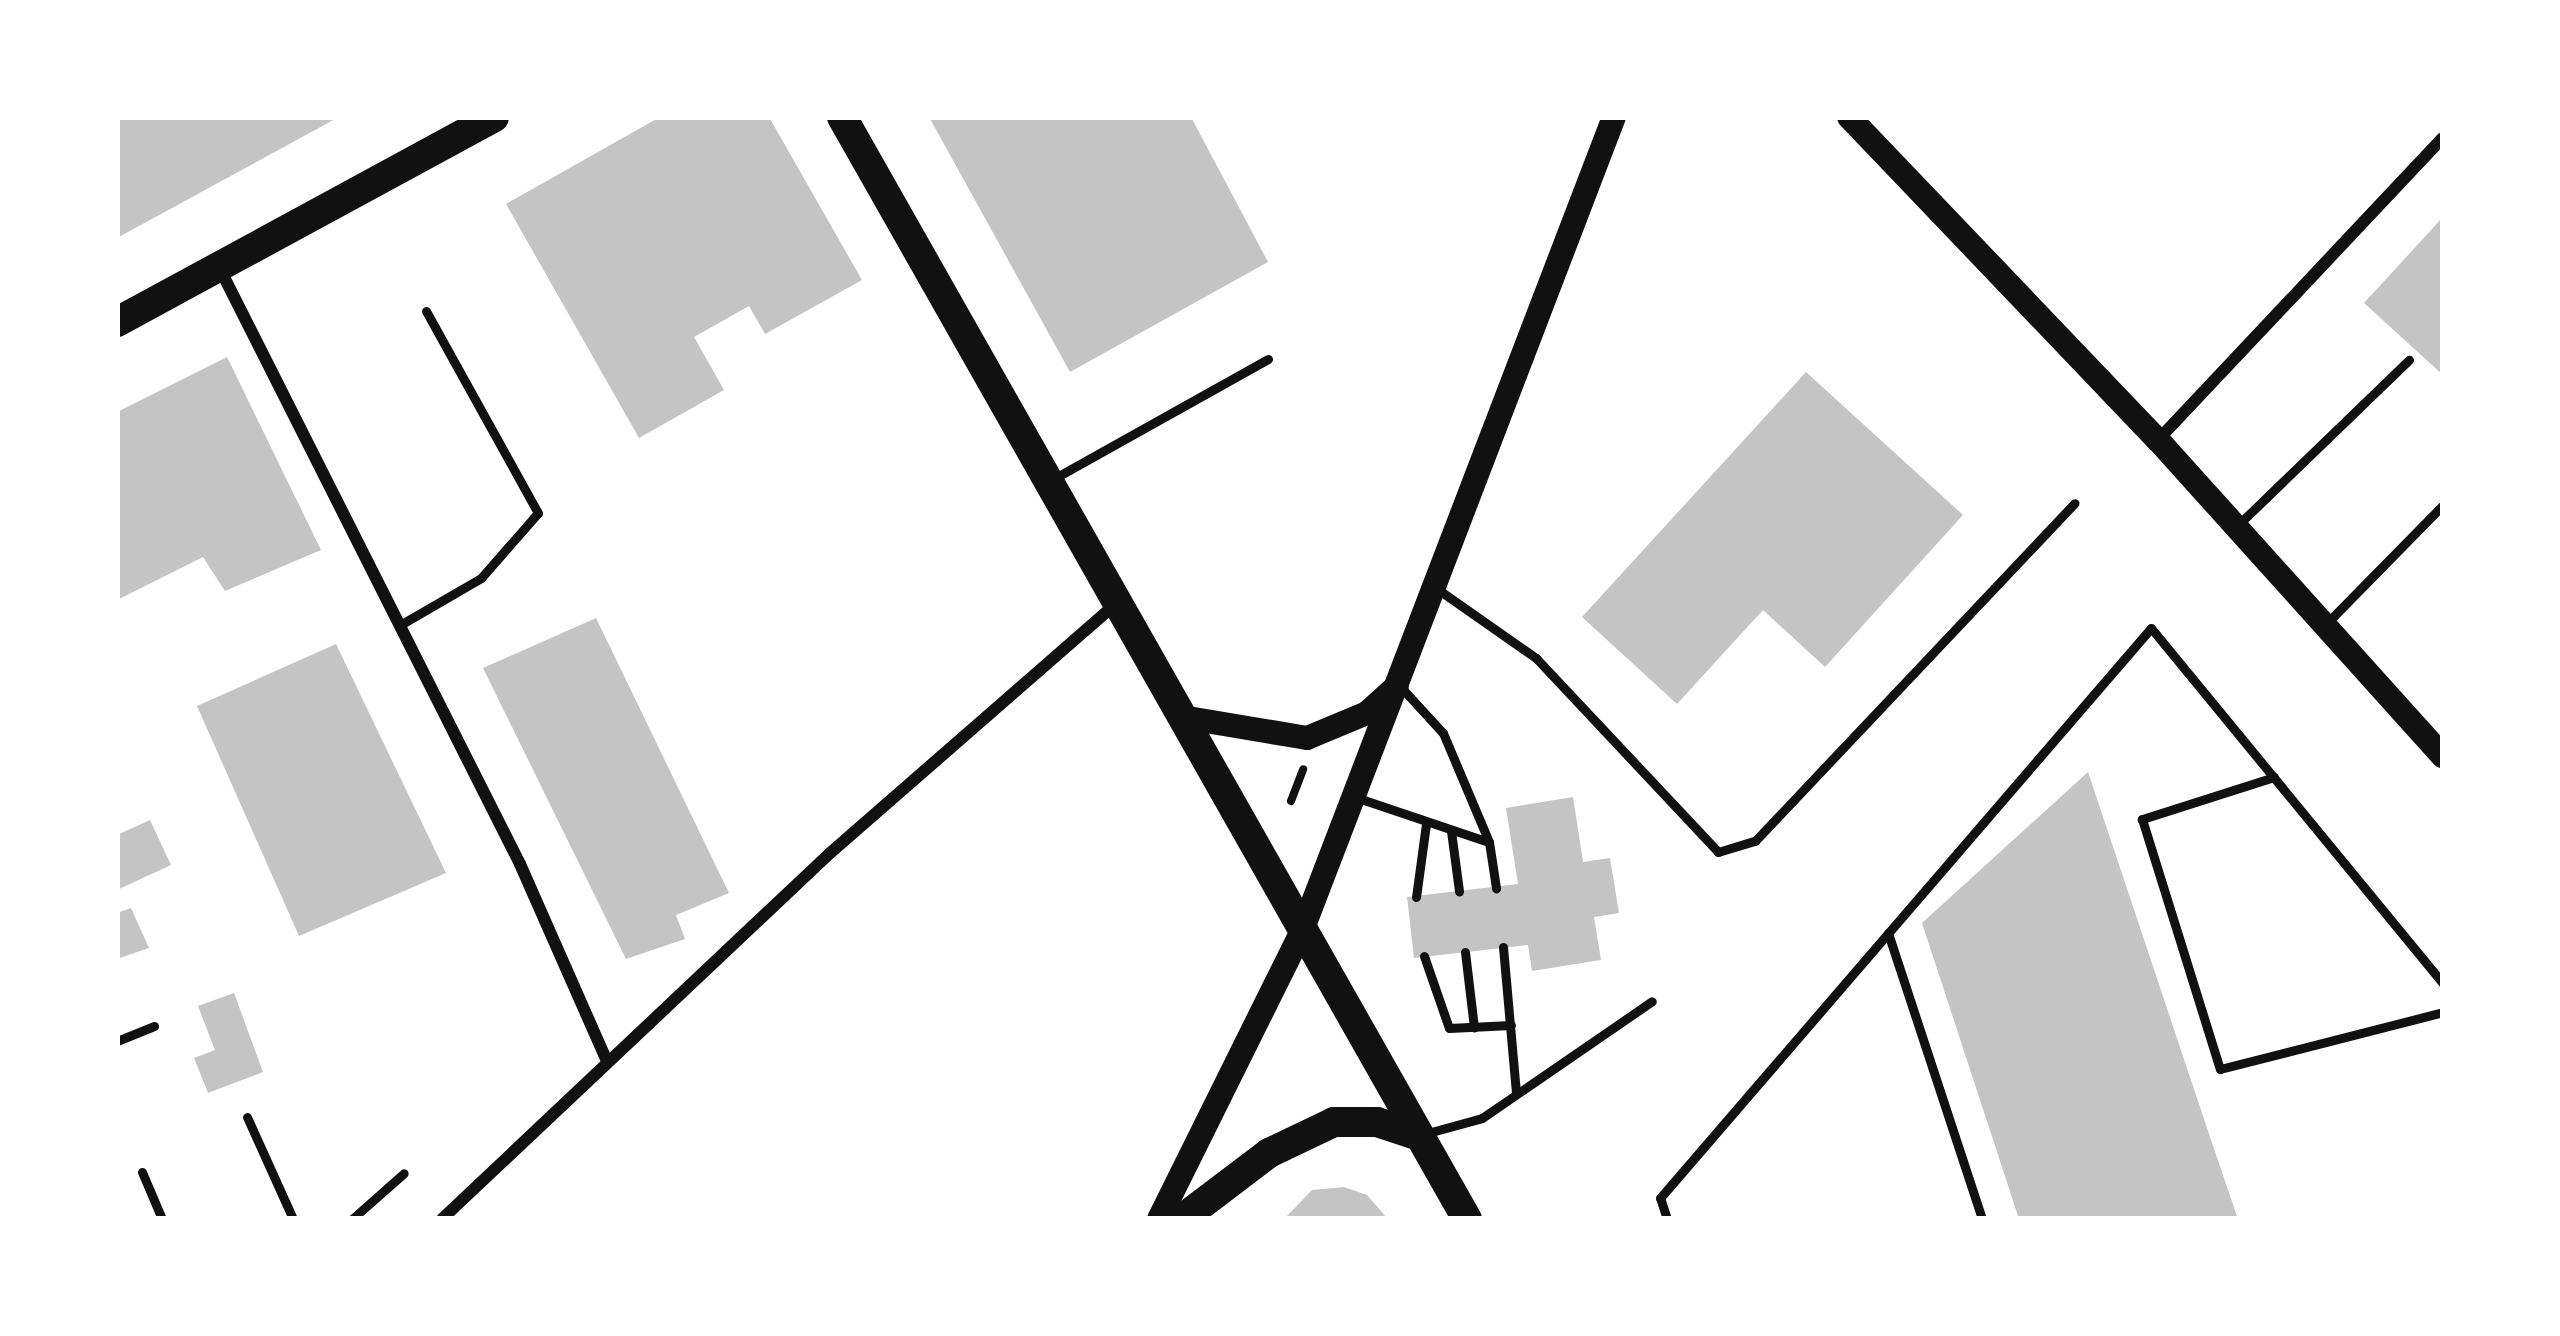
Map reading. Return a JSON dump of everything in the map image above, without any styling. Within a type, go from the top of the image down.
[{"type":"main road","points":[[117,322],[494,117]]},
{"type":"main road","points":[[842,117],[1467,1219]]},
{"type":"main road","points":[[1159,1219],[1302,931],[1614,117]]},
{"type":"main road","points":[[1850,117],[2158,440],[2443,757]]},
{"type":"main road","points":[[1182,716],[1307,738],[1367,712],[1399,685]]},
{"type":"main road","points":[[1182,1219],[1268,1154],[1334,1122],[1376,1122],[1419,1136]]},
{"type":"street","points":[[2158,440],[2443,138]]},
{"type":"street","points":[[220,269],[400,626],[606,1059]]},
{"type":"street","points":[[442,1219],[606,1059],[1117,603]]},
{"type":"lane","points":[[400,626],[482,578],[538,513],[426,311]]},
{"type":"lane","points":[[1050,481],[1268,359]]},
{"type":"lane","points":[[2237,526],[2409,360]]},
{"type":"lane","points":[[1436,588],[1536,658],[1718,852],[1755,841],[2075,502]]},
{"type":"lane","points":[[2325,625],[2443,505]]},
{"type":"lane","points":[[1667,1219],[1660,1198],[2151,628],[2443,984]]},
{"type":"lane","points":[[1399,685],[1443,734],[1489,842],[1496,887]]},
{"type":"lane","points":[[2274,777],[2142,818],[2220,1069],[2443,1012]]},
{"type":"lane","points":[[1355,797],[1489,842]]},
{"type":"lane","points":[[1416,897],[1426,824]]},
{"type":"lane","points":[[1451,831],[1459,891]]},
{"type":"lane","points":[[1888,933],[1982,1219]]},
{"type":"lane","points":[[1503,947],[1516,1093]]},
{"type":"lane","points":[[1465,952],[1474,1027]]},
{"type":"lane","points":[[1424,956],[1449,1028],[1511,1025]]},
{"type":"lane","points":[[1419,1136],[1482,1118],[1652,1001]]},
{"type":"lane","points":[[117,1041],[154,1026]]},
{"type":"lane","points":[[247,1117],[293,1219]]},
{"type":"lane","points":[[142,1172],[162,1219]]},
{"type":"lane","points":[[352,1219],[404,1173]]},
{"type":"path","points":[[1304,766],[1293,797],[1312,801]]},
{"type":"building","points":[[117,117],[339,117],[117,238]]},
{"type":"building","points":[[660,117],[769,117],[862,280],[765,334],[749,306],[694,337],[724,390],[639,438],[506,204]]},
{"type":"building","points":[[929,117],[1191,117],[1268,262],[1070,372]]},
{"type":"building","points":[[2443,217],[2443,375],[2364,303]]},
{"type":"building","points":[[227,357],[321,550],[225,591],[203,557],[117,600],[117,412]]},
{"type":"building","points":[[1806,372],[1963,515],[1825,667],[1763,610],[1677,704],[1582,617]]},
{"type":"building","points":[[596,618],[729,893],[676,915],[685,939],[626,959],[483,668]]},
{"type":"building","points":[[336,644],[446,873],[299,936],[197,706]]},
{"type":"building","points":[[2088,772],[2238,1219],[2019,1219],[1922,923]]},
{"type":"building","points":[[1573,797],[1583,862],[1610,858],[1619,913],[1594,917],[1601,960],[1532,971],[1528,945],[1414,958],[1407,897],[1518,884],[1506,808]]},
{"type":"building","points":[[150,820],[171,865],[117,890],[117,835]]},
{"type":"building","points":[[131,908],[149,948],[117,959],[117,913]]},
{"type":"building","points":[[234,993],[263,1072],[208,1093],[194,1058],[215,1050],[198,1006]]},
{"type":"building","points":[[1344,1187],[1367,1195],[1388,1219],[1284,1219],[1312,1190]]}]
